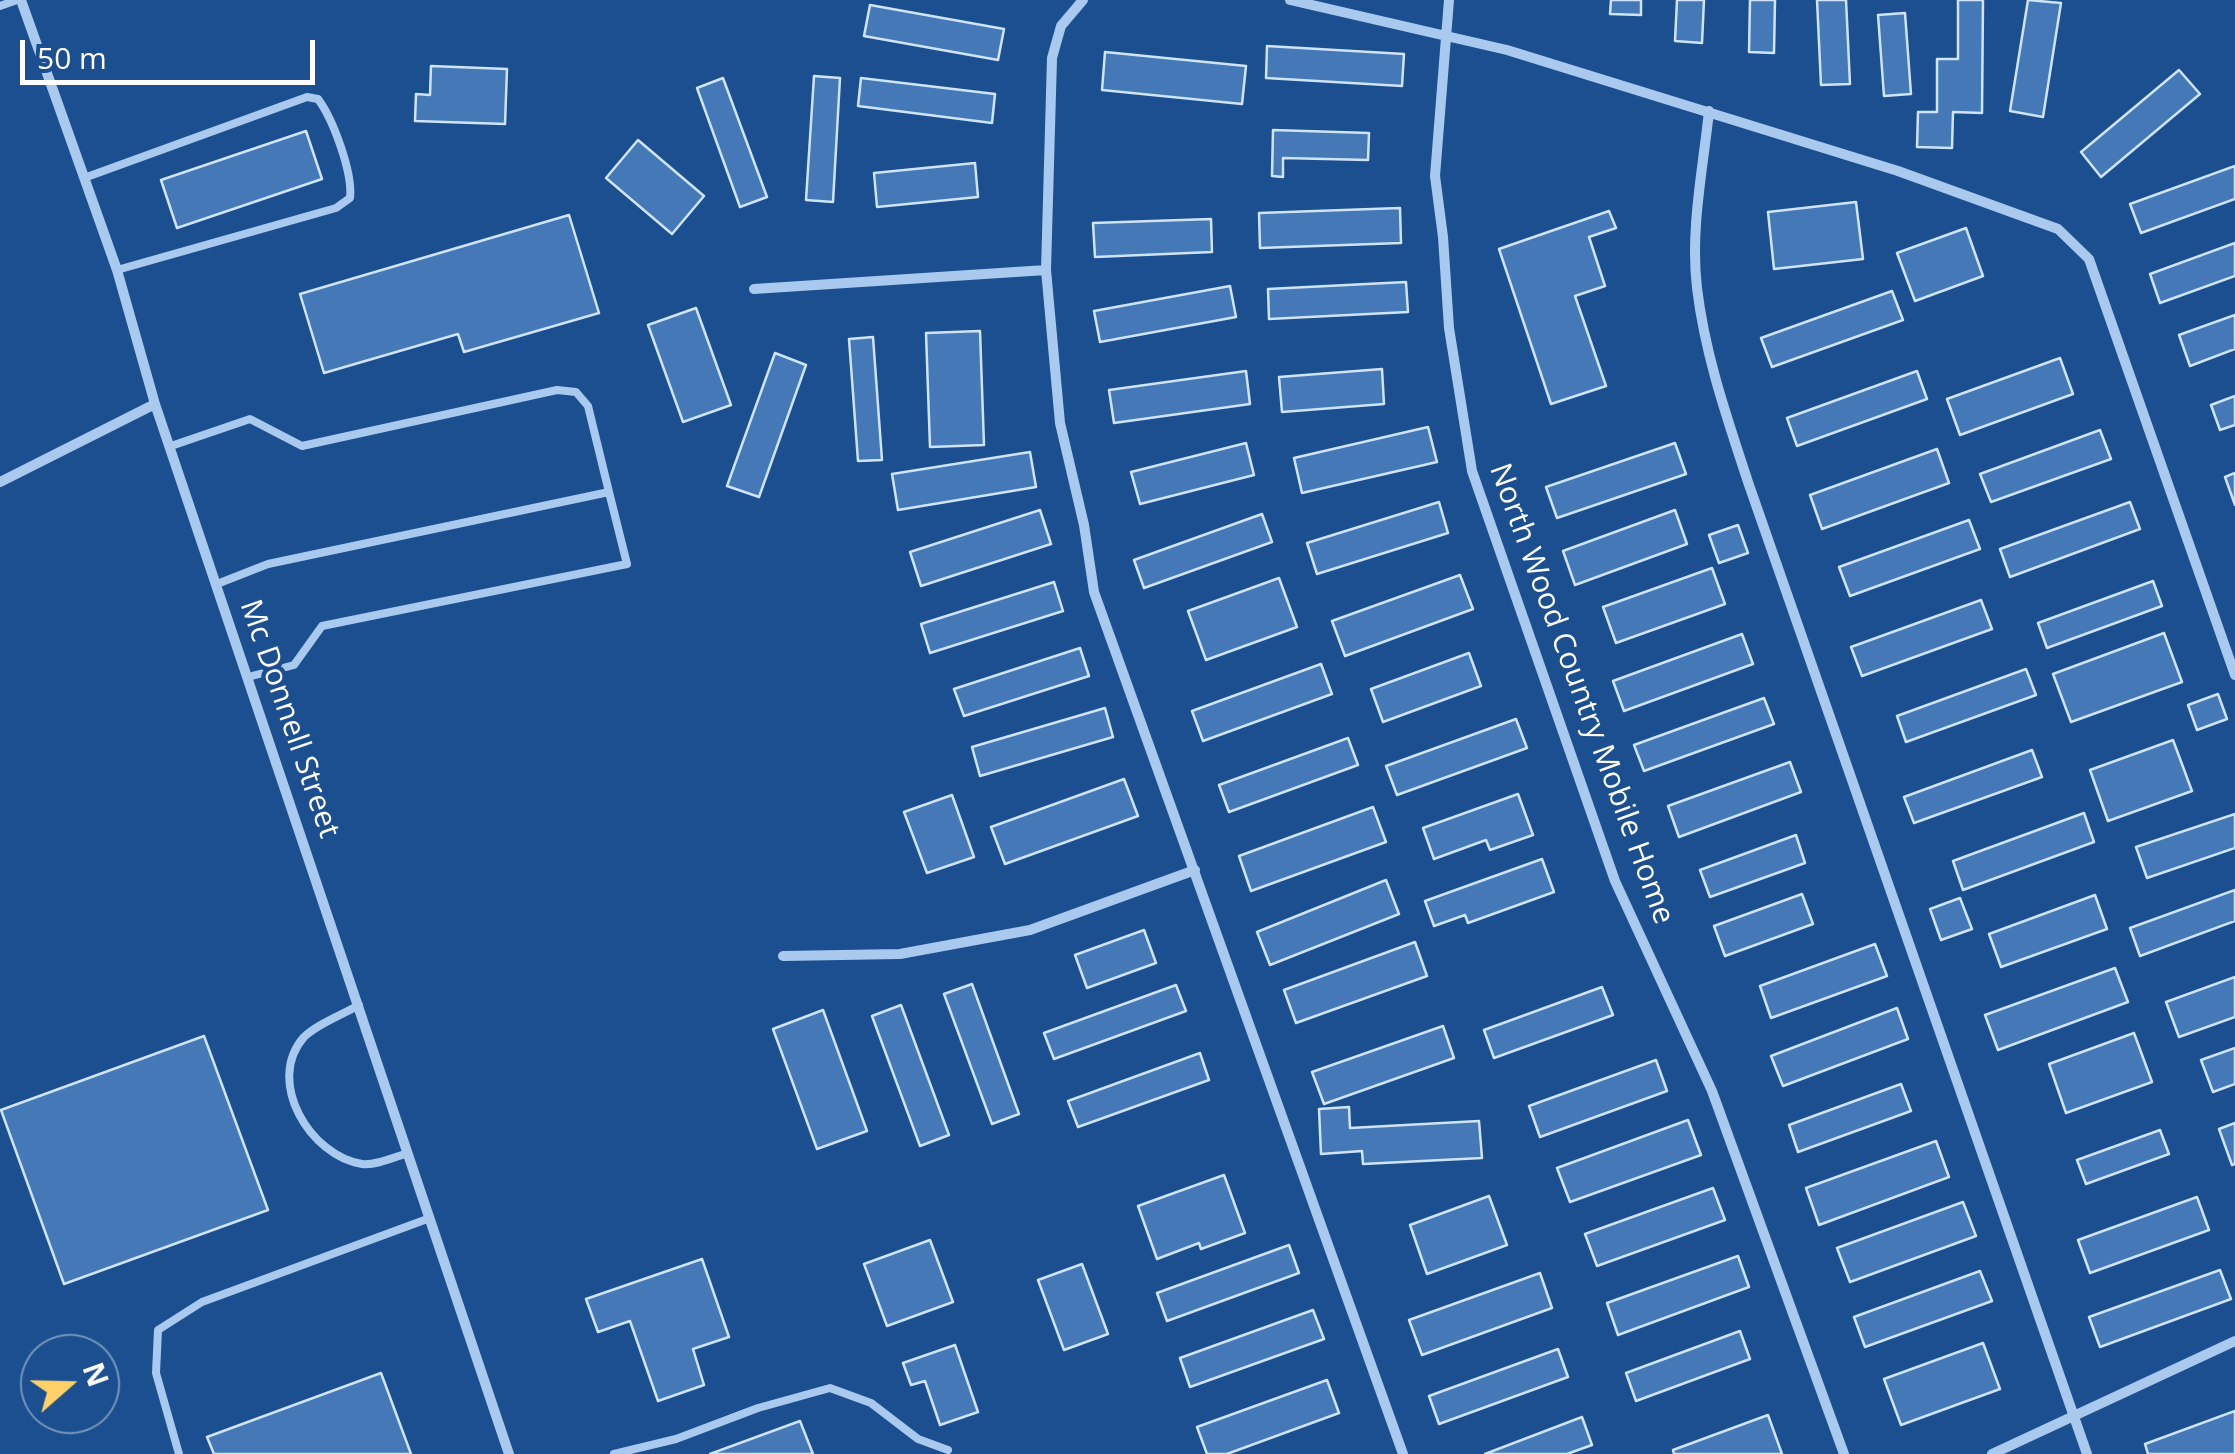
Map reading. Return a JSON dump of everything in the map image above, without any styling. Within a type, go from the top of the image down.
[{"type":"street","name":"Mc Donnell Street","points":[[19,0],[117,270],[155,404],[509,1454]]},
{"type":"street","points":[[1083,0],[1060,26],[1052,58],[1046,270],[1060,423],[1084,526],[1094,592],[1403,1454]]},
{"type":"street","points":[[1290,0],[1507,50],[1898,171],[2058,229],[2089,259],[2235,676]]},
{"type":"street","name":"North Wood Country Mobile Home","points":[[1448,0],[1435,176],[1449,328],[1472,472],[1615,881],[1712,1091],[1844,1454]]},
{"type":"street","points":[[1709,111],[1696,226],[1696,285],[1708,356],[1748,482],[2087,1454]]},
{"type":"street","points":[[754,289],[1046,270]]},
{"type":"street","points":[[0,482],[155,404]]},
{"type":"street","points":[[783,956],[900,954],[1030,930],[1195,870]]},
{"type":"street","points":[[1992,1454],[2235,1341]]},
{"type":"lane","points":[[0,6],[19,0]]},
{"type":"lane","points":[[84,178],[306,97],[318,100],[326,110],[352,184],[350,198],[336,208],[117,270]]},
{"type":"lane","points":[[171,446],[250,420],[302,446],[557,390],[576,392],[588,406],[627,564],[322,626],[294,665],[248,677]]},
{"type":"lane","points":[[217,584],[268,564],[609,492]]},
{"type":"lane","points":[[359,1005],[306,1035],[286,1077],[302,1120],[323,1145],[342,1158],[365,1166],[408,1153]]},
{"type":"lane","points":[[179,1454],[156,1372],[158,1330],[202,1302],[430,1218]]},
{"type":"lane","points":[[614,1454],[676,1439],[758,1408],[830,1388],[870,1403],[918,1439],[948,1450]]},
{"type":"building","points":[[1611,0],[1641,0],[1641,15],[1610,14]]},
{"type":"building","points":[[1677,0],[1704,0],[1702,43],[1675,41]]},
{"type":"building","points":[[1750,0],[1775,0],[1774,53],[1749,52]]},
{"type":"building","points":[[1817,0],[1846,0],[1850,84],[1821,85]]},
{"type":"building","points":[[1958,0],[1983,0],[1982,113],[1953,112],[1952,148],[1917,147],[1918,112],[1937,112],[1937,59],[1958,59]]},
{"type":"building","points":[[2028,0],[2061,3],[2043,117],[2010,111]]},
{"type":"building","points":[[870,5],[1004,29],[998,60],[864,36]]},
{"type":"building","points":[[1905,13],[1911,94],[1884,96],[1878,15]]},
{"type":"building","points":[[1267,46],[1404,54],[1402,86],[1266,78]]},
{"type":"building","points":[[1105,52],[1246,66],[1242,104],[1102,90]]},
{"type":"building","points":[[431,66],[507,69],[505,124],[415,121],[416,94],[430,95]]},
{"type":"building","points":[[2179,70],[2200,94],[2101,177],[2081,152]]},
{"type":"building","points":[[814,76],[840,78],[833,202],[806,200]]},
{"type":"building","points":[[723,78],[767,197],[740,207],[697,88]]},
{"type":"building","points":[[861,78],[995,94],[992,123],[858,106]]},
{"type":"building","points":[[1273,130],[1369,133],[1368,160],[1283,158],[1283,177],[1272,176]]},
{"type":"building","points":[[306,131],[322,179],[177,228],[161,180]]},
{"type":"building","points":[[638,140],[704,196],[672,234],[606,178]]},
{"type":"building","points":[[975,163],[978,197],[877,207],[874,173]]},
{"type":"building","points":[[2235,166],[2235,199],[2141,233],[2130,204]]},
{"type":"building","points":[[1856,202],[1863,259],[1774,269],[1768,212]]},
{"type":"building","points":[[1400,208],[1401,243],[1260,248],[1259,213]]},
{"type":"building","points":[[1609,211],[1616,228],[1589,237],[1605,286],[1575,296],[1606,386],[1551,404],[1499,249]]},
{"type":"building","points":[[569,215],[599,313],[464,352],[458,334],[324,373],[300,294]]},
{"type":"building","points":[[1211,219],[1212,252],[1095,257],[1093,223]]},
{"type":"building","points":[[1966,228],[1983,276],[1915,301],[1897,253]]},
{"type":"building","points":[[2235,243],[2235,276],[2160,303],[2150,274]]},
{"type":"building","points":[[1406,282],[1408,312],[1269,319],[1268,289]]},
{"type":"building","points":[[1230,286],[1236,317],[1100,342],[1094,311]]},
{"type":"building","points":[[1892,291],[1903,320],[1772,367],[1761,338]]},
{"type":"building","points":[[696,308],[731,405],[683,422],[648,325]]},
{"type":"building","points":[[2235,315],[2235,349],[2190,366],[2179,335]]},
{"type":"building","points":[[980,331],[984,445],[930,447],[926,333]]},
{"type":"building","points":[[873,337],[882,460],[858,461],[849,339]]},
{"type":"building","points":[[775,353],[806,365],[759,497],[727,486]]},
{"type":"building","points":[[2060,358],[2073,394],[1960,435],[1947,399]]},
{"type":"building","points":[[1382,369],[1384,404],[1282,412],[1279,377]]},
{"type":"building","points":[[1246,371],[1250,404],[1114,423],[1109,390]]},
{"type":"building","points":[[1917,371],[1927,399],[1797,446],[1787,418]]},
{"type":"building","points":[[2235,396],[2235,425],[2220,430],[2211,405]]},
{"type":"building","points":[[1428,427],[1437,462],[1302,493],[1294,458]]},
{"type":"building","points":[[2100,430],[2111,459],[1991,502],[1980,474]]},
{"type":"building","points":[[1246,443],[1254,475],[1140,504],[1131,472]]},
{"type":"building","points":[[1675,443],[1686,474],[1557,518],[1546,487]]},
{"type":"building","points":[[1937,449],[1949,483],[1822,529],[1810,495]]},
{"type":"building","points":[[1030,452],[1036,487],[898,510],[892,474]]},
{"type":"building","points":[[2235,473],[2235,505],[2225,477]]},
{"type":"building","points":[[1439,502],[1448,533],[1317,574],[1307,543]]},
{"type":"building","points":[[2130,502],[2140,529],[2010,577],[2000,549]]},
{"type":"building","points":[[1040,510],[1051,544],[921,586],[910,552]]},
{"type":"building","points":[[1675,510],[1687,544],[1575,585],[1563,551]]},
{"type":"building","points":[[1262,514],[1272,542],[1144,588],[1134,560]]},
{"type":"building","points":[[1969,520],[1980,549],[1850,596],[1839,567]]},
{"type":"building","points":[[1738,525],[1748,553],[1719,563],[1709,535]]},
{"type":"building","points":[[1712,568],[1725,604],[1616,643],[1603,607]]},
{"type":"building","points":[[1460,575],[1473,609],[1345,656],[1332,621]]},
{"type":"building","points":[[1279,578],[1297,627],[1206,660],[1188,611]]},
{"type":"building","points":[[2153,581],[2162,606],[2047,648],[2038,623]]},
{"type":"building","points":[[1054,582],[1063,611],[930,653],[921,624]]},
{"type":"building","points":[[1981,600],[1992,629],[1862,676],[1851,647]]},
{"type":"building","points":[[2164,633],[2182,682],[2071,722],[2053,674]]},
{"type":"building","points":[[1742,634],[1753,664],[1624,711],[1613,681]]},
{"type":"building","points":[[1080,648],[1089,676],[964,716],[954,689]]},
{"type":"building","points":[[1469,653],[1481,686],[1383,722],[1371,689]]},
{"type":"building","points":[[1321,664],[1332,694],[1203,741],[1192,711]]},
{"type":"building","points":[[2026,669],[2036,695],[1906,742],[1897,716]]},
{"type":"building","points":[[2218,694],[2227,719],[2197,730],[2188,705]]},
{"type":"building","points":[[1764,698],[1774,724],[1644,771],[1634,745]]},
{"type":"building","points":[[1105,708],[1113,737],[980,776],[972,747]]},
{"type":"building","points":[[1516,719],[1527,748],[1397,795],[1386,766]]},
{"type":"building","points":[[1348,738],[1358,765],[1229,812],[1219,785]]},
{"type":"building","points":[[2173,740],[2192,791],[2108,821],[2090,770]]},
{"type":"building","points":[[2032,750],[2042,777],[1914,823],[1904,797]]},
{"type":"building","points":[[1790,762],[1801,792],[1679,837],[1668,806]]},
{"type":"building","points":[[1124,779],[1138,816],[1005,864],[991,827]]},
{"type":"building","points":[[1518,794],[1533,835],[1490,850],[1486,840],[1434,859],[1423,828]]},
{"type":"building","points":[[952,795],[974,857],[927,873],[904,812]]},
{"type":"building","points":[[1373,807],[1386,842],[1251,891],[1239,856]]},
{"type":"building","points":[[2084,813],[2094,842],[1963,890],[1953,861]]},
{"type":"building","points":[[2235,814],[2235,848],[2147,878],[2136,847]]},
{"type":"building","points":[[1796,835],[1805,863],[1710,897],[1700,870]]},
{"type":"building","points":[[1542,859],[1554,892],[1468,923],[1465,915],[1434,926],[1425,901]]},
{"type":"building","points":[[1386,880],[1399,914],[1270,965],[1257,932]]},
{"type":"building","points":[[2235,890],[2235,921],[2140,956],[2130,928]]},
{"type":"building","points":[[1802,894],[1813,924],[1725,956],[1714,926]]},
{"type":"building","points":[[2095,895],[2107,929],[2001,967],[1989,934]]},
{"type":"building","points":[[1960,898],[1972,929],[1941,940],[1930,909]]},
{"type":"building","points":[[1144,930],[1156,963],[1087,988],[1075,955]]},
{"type":"building","points":[[1415,942],[1427,976],[1296,1023],[1284,990]]},
{"type":"building","points":[[1875,944],[1887,976],[1771,1018],[1760,986]]},
{"type":"building","points":[[2115,968],[2128,1002],[1998,1050],[1985,1015]]},
{"type":"building","points":[[2235,977],[2235,1017],[2179,1037],[2166,1002]]},
{"type":"building","points":[[972,984],[1019,1114],[992,1124],[944,994]]},
{"type":"building","points":[[1176,985],[1186,1011],[1054,1059],[1044,1033]]},
{"type":"building","points":[[1602,987],[1613,1015],[1494,1058],[1484,1030]]},
{"type":"building","points":[[901,1005],[949,1135],[920,1146],[872,1016]]},
{"type":"building","points":[[1897,1008],[1908,1039],[1783,1086],[1771,1056]]},
{"type":"building","points":[[823,1010],[867,1131],[817,1149],[773,1029]]},
{"type":"building","points":[[1443,1026],[1454,1058],[1324,1104],[1312,1072]]},
{"type":"building","points":[[2134,1033],[2152,1082],[2066,1113],[2049,1064]]},
{"type":"building","points":[[204,1036],[268,1210],[64,1284],[1,1110]]},
{"type":"building","points":[[2235,1048],[2235,1084],[2213,1092],[2201,1060]]},
{"type":"building","points":[[1200,1053],[1209,1080],[1078,1127],[1068,1101]]},
{"type":"building","points":[[1656,1060],[1667,1091],[1540,1137],[1529,1106]]},
{"type":"building","points":[[1901,1084],[1911,1111],[1798,1152],[1789,1125]]},
{"type":"building","points":[[1349,1107],[1350,1128],[1479,1121],[1482,1158],[1363,1164],[1362,1151],[1321,1154],[1319,1109]]},
{"type":"building","points":[[1688,1120],[1701,1155],[1570,1202],[1557,1168]]},
{"type":"building","points":[[2235,1123],[2235,1164],[2232,1165],[2219,1129]]},
{"type":"building","points":[[2160,1130],[2169,1154],[2086,1184],[2077,1160]]},
{"type":"building","points":[[1936,1141],[1949,1177],[1819,1225],[1806,1188]]},
{"type":"building","points":[[1224,1175],[1245,1233],[1201,1249],[1199,1243],[1157,1259],[1138,1206]]},
{"type":"building","points":[[1713,1188],[1725,1220],[1597,1266],[1585,1234]]},
{"type":"building","points":[[1489,1196],[1507,1245],[1427,1274],[1410,1225]]},
{"type":"building","points":[[2197,1197],[2209,1230],[2090,1273],[2078,1240]]},
{"type":"building","points":[[1963,1202],[1976,1236],[1850,1282],[1837,1248]]},
{"type":"building","points":[[930,1240],[953,1302],[887,1326],[864,1264]]},
{"type":"building","points":[[1289,1245],[1299,1273],[1167,1321],[1157,1293]]},
{"type":"building","points":[[1738,1256],[1749,1287],[1618,1335],[1607,1303]]},
{"type":"building","points":[[702,1259],[729,1337],[693,1349],[704,1385],[658,1401],[630,1321],[598,1332],[586,1299]]},
{"type":"building","points":[[1082,1264],[1108,1334],[1064,1350],[1038,1280]]},
{"type":"building","points":[[2220,1270],[2231,1299],[2100,1347],[2089,1317]]},
{"type":"building","points":[[1980,1271],[1992,1301],[1865,1347],[1854,1317]]},
{"type":"building","points":[[1540,1273],[1552,1308],[1422,1355],[1409,1320]]},
{"type":"building","points":[[1313,1310],[1324,1339],[1190,1387],[1180,1358]]},
{"type":"building","points":[[1740,1331],[1750,1359],[1636,1401],[1626,1373]]},
{"type":"building","points":[[1983,1343],[2000,1389],[1901,1425],[1884,1379]]},
{"type":"building","points":[[955,1345],[978,1412],[940,1425],[925,1381],[911,1385],[903,1363]]},
{"type":"building","points":[[1558,1349],[1568,1377],[1439,1424],[1429,1396]]},
{"type":"building","points":[[381,1373],[411,1454],[214,1454],[207,1437]]},
{"type":"building","points":[[1327,1380],[1339,1413],[1227,1454],[1207,1454],[1197,1427]]},
{"type":"building","points":[[2235,1411],[2235,1454],[2148,1454],[2145,1444]]},
{"type":"building","points":[[1768,1415],[1782,1454],[1674,1454],[1673,1450]]},
{"type":"building","points":[[1582,1417],[1592,1445],[1567,1454],[1485,1454]]},
{"type":"building","points":[[800,1421],[813,1454],[710,1454]]}]
